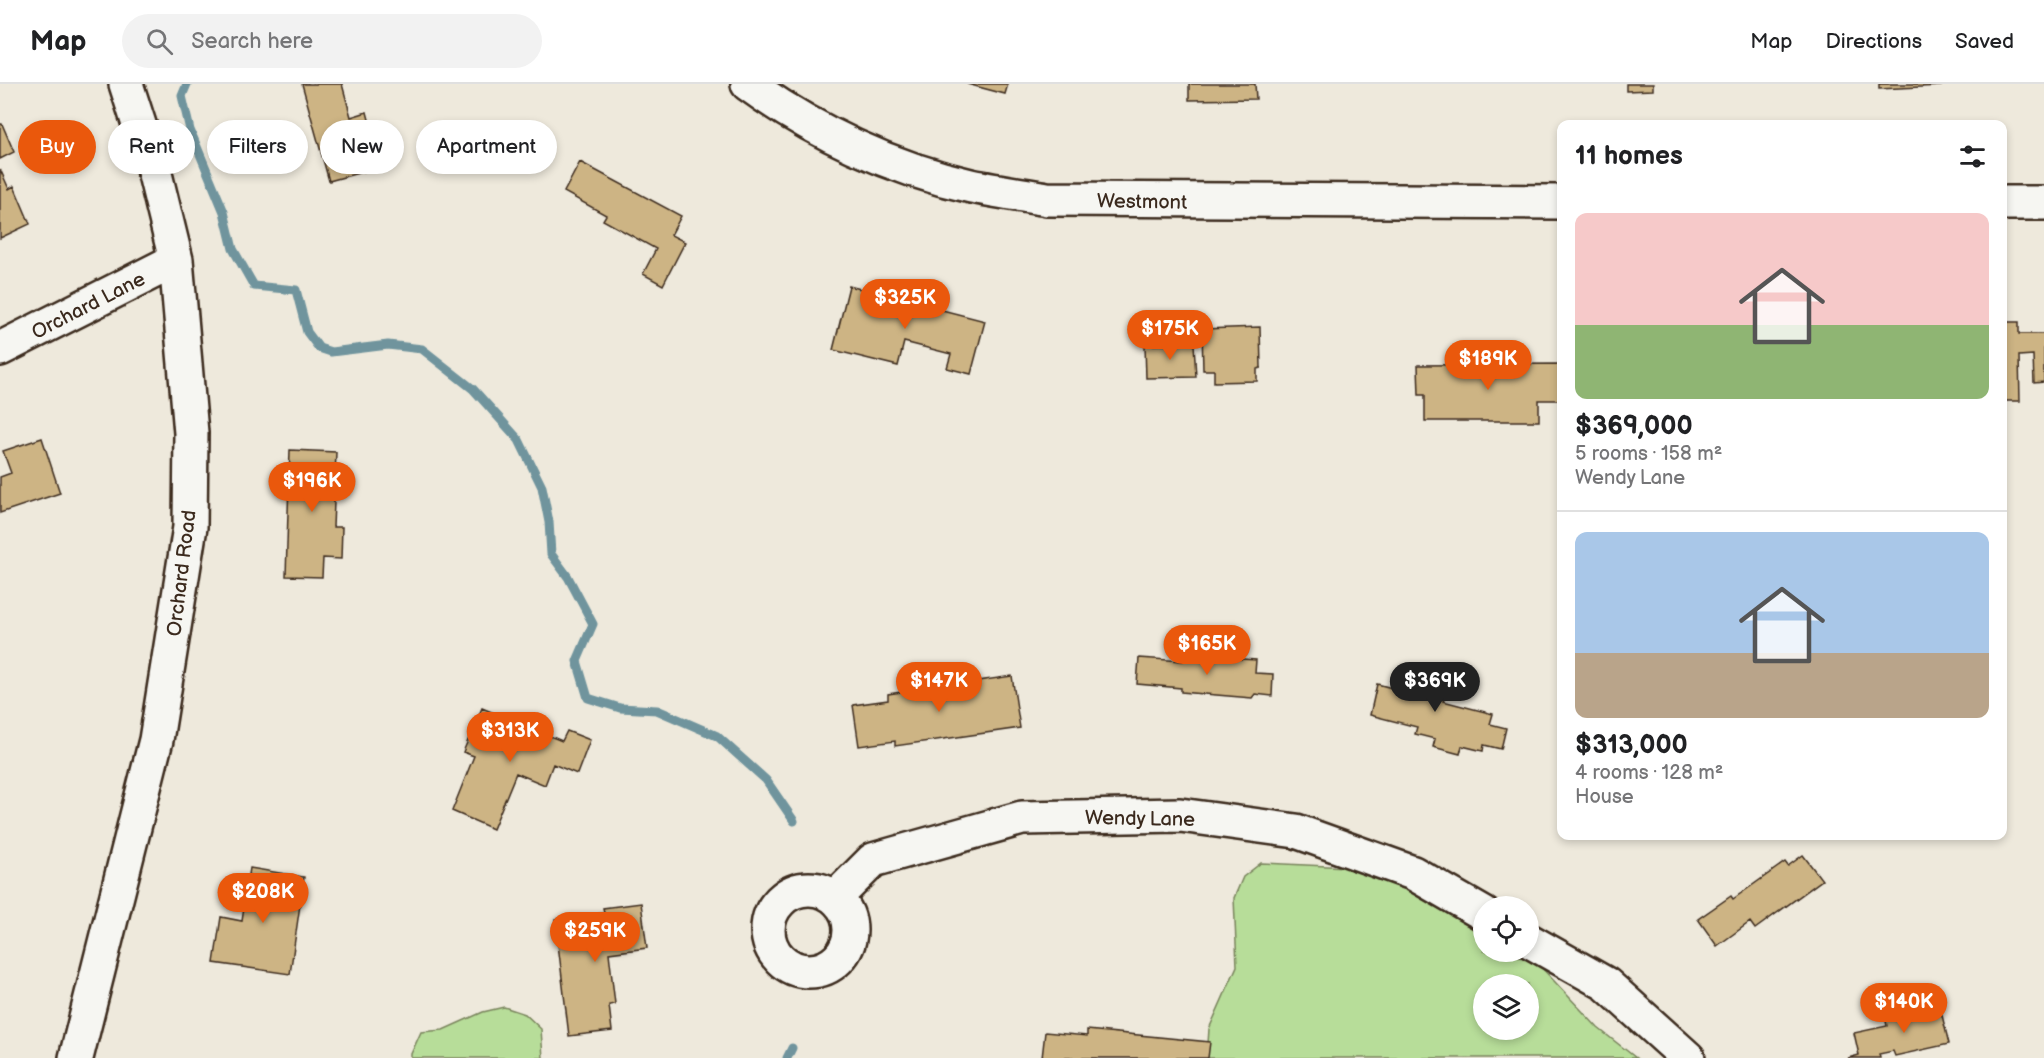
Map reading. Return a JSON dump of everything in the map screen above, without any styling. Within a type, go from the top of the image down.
[{"type":"street","name":"Orchard Road","points":[[76,1058],[156,740],[190,527],[191,433],[176,260],[155,174],[126,84]]},
{"type":"street","name":"Westmont","points":[[748,84],[826,134],[899,164],[969,185],[1047,200],[1557,202]]},
{"type":"street","points":[[2007,202],[2044,203]]},
{"type":"street","name":"Orchard Lane","points":[[0,350],[176,260]]},
{"type":"street","name":"Wendy Lane","points":[[835,898],[873,860],[1022,818],[1180,815],[1296,831],[1413,873],[1473,908]]},
{"type":"street","points":[[1539,946],[1606,984],[1688,1058]]},
{"type":"green space","points":[[1261,863],[1348,867],[1368,872],[1473,920],[1473,962],[1536,962],[1598,1028],[1636,1058],[1207,1058],[1209,1029],[1237,966],[1234,898],[1243,877]]},
{"type":"green space","points":[[504,1007],[525,1014],[541,1029],[543,1058],[411,1058],[421,1032],[443,1030],[483,1012]]},
{"type":"building","points":[[302,84],[342,84],[351,117],[367,112],[369,120],[320,120],[320,149]]},
{"type":"building","points":[[967,84],[1008,84],[1005,94]]},
{"type":"building","points":[[1189,84],[1255,84],[1256,99],[1189,100]]},
{"type":"building","points":[[1626,84],[1653,84],[1653,90],[1626,91]]},
{"type":"building","points":[[1879,84],[1941,84],[1941,86],[1879,89]]},
{"type":"building","points":[[0,124],[14,152],[0,159]]},
{"type":"building","points":[[580,162],[681,216],[671,235],[685,242],[663,285],[643,274],[656,249],[603,220],[606,215],[564,192]]},
{"type":"building","points":[[0,169],[9,189],[14,186],[30,224],[0,238]]},
{"type":"building","points":[[327,174],[355,174],[329,181]]},
{"type":"building","points":[[849,286],[985,321],[971,374],[947,368],[951,354],[904,342],[898,366],[833,350]]},
{"type":"building","points":[[2007,322],[2019,322],[2019,334],[2044,334],[2044,382],[2034,383],[2033,355],[2019,356],[2020,401],[2007,401]]},
{"type":"building","points":[[1260,327],[1261,368],[1257,369],[1257,381],[1214,382],[1214,370],[1203,370],[1202,329]]},
{"type":"building","points":[[1194,344],[1196,377],[1146,378],[1145,345]]},
{"type":"building","points":[[1557,364],[1557,400],[1539,400],[1539,421],[1425,421],[1425,395],[1419,395],[1418,365]]},
{"type":"building","points":[[42,438],[60,493],[0,513],[0,477],[11,473],[3,451]]},
{"type":"building","points":[[290,450],[336,452],[333,527],[342,527],[341,559],[323,558],[322,577],[286,576]]},
{"type":"building","points":[[1184,655],[1256,660],[1255,673],[1273,674],[1272,696],[1255,694],[1252,698],[1181,692],[1181,688],[1137,684],[1139,658],[1183,661]]},
{"type":"building","points":[[1402,665],[1449,677],[1443,701],[1493,714],[1490,724],[1506,728],[1501,749],[1484,745],[1483,751],[1462,746],[1460,754],[1433,747],[1435,739],[1415,734],[1417,727],[1370,715],[1377,684],[1396,689]]},
{"type":"building","points":[[1012,676],[1020,728],[895,746],[895,741],[859,746],[853,705],[888,700],[888,694]]},
{"type":"building","points":[[482,708],[562,741],[567,731],[590,740],[577,774],[553,764],[545,785],[516,773],[493,829],[452,811],[474,756],[463,752]]},
{"type":"building","points":[[1803,855],[1822,880],[1755,929],[1750,922],[1717,946],[1698,919],[1731,896],[1733,899],[1785,862],[1788,866]]},
{"type":"building","points":[[250,868],[304,877],[290,974],[214,963],[221,917],[242,921]]},
{"type":"building","points":[[641,903],[647,948],[609,953],[615,1004],[609,1005],[612,1031],[569,1036],[555,919],[604,913],[603,908]]},
{"type":"building","points":[[1939,1003],[1949,1044],[1895,1056],[1893,1051],[1879,1054],[1880,1058],[1848,1058],[1859,1055],[1854,1033],[1887,1026],[1885,1016]]},
{"type":"building","points":[[1087,1030],[1210,1042],[1208,1058],[1042,1058],[1045,1032],[1087,1036]]},
{"type":"waterway","points":[[187,84],[182,96],[190,130],[224,212],[233,249],[254,286],[296,290],[307,332],[319,348],[331,352],[388,345],[422,349],[473,389],[519,440],[542,487],[549,522],[551,554],[568,577],[593,624],[577,661],[588,698],[620,708],[657,710],[717,736],[766,780],[794,821]]},
{"type":"waterway","points":[[787,1058],[792,1048]]}]
